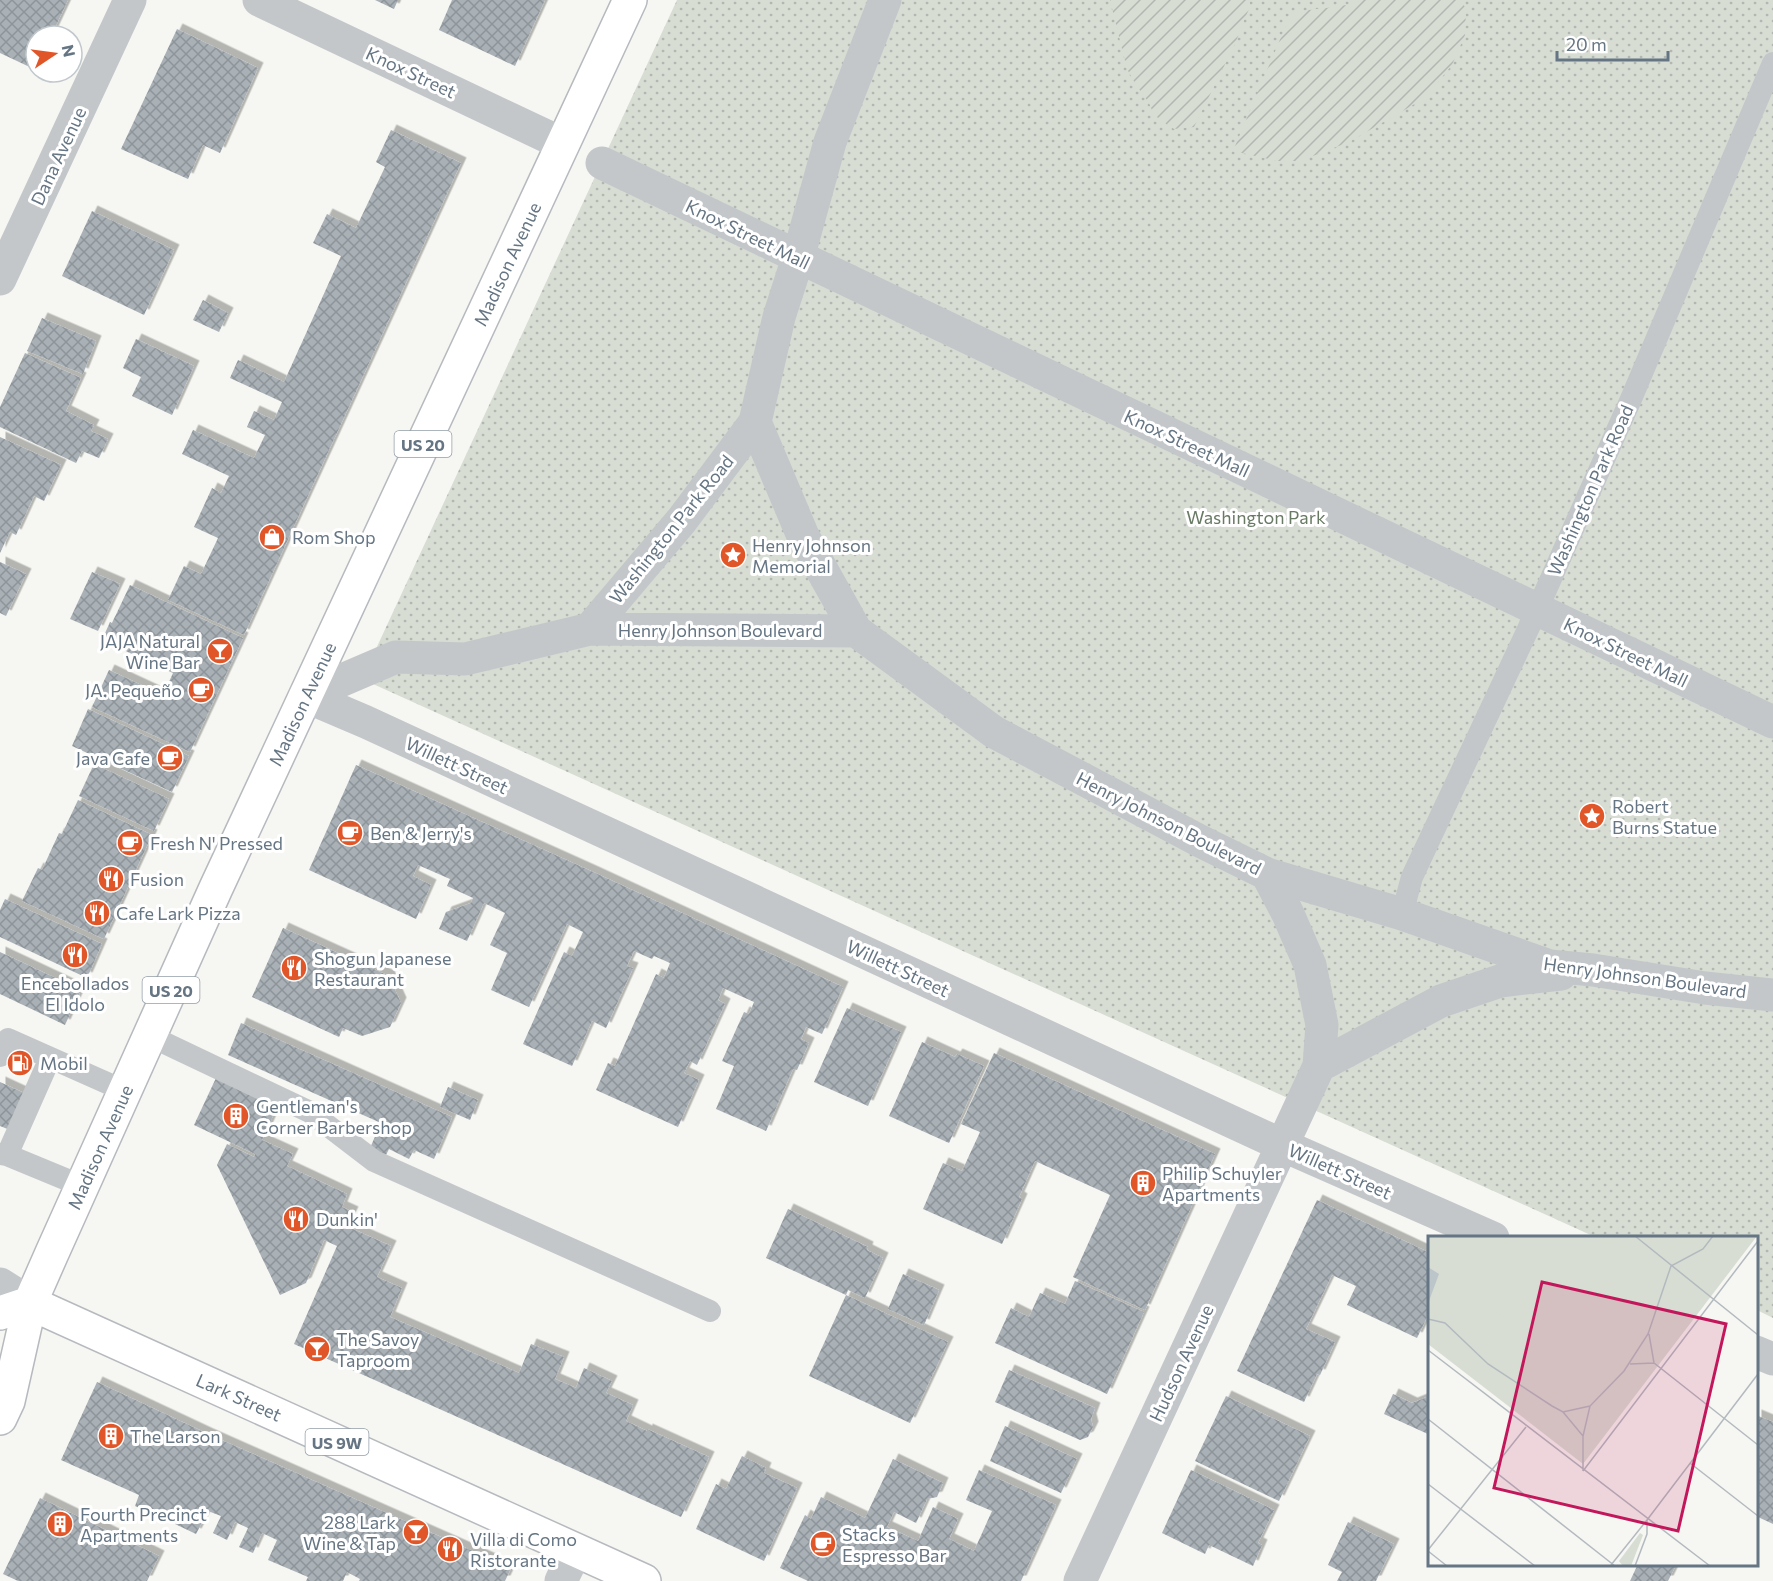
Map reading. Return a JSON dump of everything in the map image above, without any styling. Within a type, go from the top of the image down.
[{"type":"main road","name":"Madison Avenue","points":[[0,1418],[8,1401],[15,1308],[82,1186],[220,878],[630,0]]},
{"type":"main road","name":"Lark Street","points":[[15,1308],[644,1581]]},
{"type":"street","name":"Dana Avenue","points":[[0,279],[130,0]]},
{"type":"street","name":"Knox Street","points":[[259,0],[563,144]]},
{"type":"street","name":"Washington Park Road","points":[[590,629],[682,520],[755,422],[779,317],[830,142],[885,0]]},
{"type":"street","name":"Knox Street Mall","points":[[602,164],[1773,722]]},
{"type":"street","points":[[755,422],[803,536],[856,631]]},
{"type":"street","points":[[305,696],[396,657],[465,659],[590,629]]},
{"type":"street","name":"Henry Johnson Boulevard","points":[[590,629],[856,631],[994,732],[1267,874],[1402,914],[1550,966],[1593,970],[1705,988],[1773,995]]},
{"type":"street","name":"Willett Street","points":[[305,696],[366,722],[1282,1145],[1488,1236]]},
{"type":"street","points":[[1267,874],[1288,914],[1310,965],[1322,1025],[1319,1066],[1282,1145]]},
{"type":"street","points":[[1319,1066],[1441,1001],[1500,981],[1593,970]]},
{"type":"street","name":"Hudson Avenue","points":[[1080,1581],[1282,1145]]},
{"type":"street","name":"Lark Street","points":[[0,1284],[15,1308]]},
{"type":"street","points":[[1758,1353],[1773,1359]]},
{"type":"street","points":[[561,1581],[576,1550]]},
{"type":"lane","name":"Washington Park Road","points":[[1402,914],[1412,878],[1537,610],[1631,399],[1773,63]]},
{"type":"lane","points":[[150,1036],[310,1112],[374,1161],[710,1311]]},
{"type":"lane","points":[[2,1045],[50,1058],[125,1091]]},
{"type":"lane","points":[[50,1058],[4,1155],[82,1186]]},
{"type":"green space","name":"Washington Park","points":[[677,0],[1773,0],[1773,1318],[1758,1310],[1758,1236],[1593,1236],[362,679]]},
{"type":"green space","points":[[1110,0],[1250,0],[1250,7],[1235,44],[1194,127],[1174,129],[1154,115],[1127,69]]},
{"type":"green space","points":[[1362,0],[1461,0],[1466,9],[1465,35],[1452,65],[1425,98],[1349,142],[1300,161],[1278,161],[1233,151],[1287,23],[1294,13],[1346,5]]},
{"type":"building","points":[[0,0],[68,0],[57,24],[24,24],[24,64],[0,53]]},
{"type":"building","points":[[375,0],[398,0],[394,9]]},
{"type":"building","points":[[452,0],[545,0],[515,66],[439,30]]},
{"type":"building","points":[[177,29],[258,68],[220,153],[203,145],[188,179],[121,149]]},
{"type":"building","points":[[391,130],[461,163],[244,635],[168,600],[184,566],[201,574],[218,538],[194,527],[212,488],[221,493],[229,476],[182,454],[193,430],[254,458],[265,435],[247,427],[254,411],[274,420],[282,402],[230,378],[238,360],[284,382],[341,256],[313,243],[327,214],[356,228],[385,167],[376,162]]},
{"type":"building","points":[[92,211],[174,250],[144,315],[62,276]]},
{"type":"building","points":[[203,300],[228,313],[219,332],[193,320]]},
{"type":"building","points":[[42,318],[96,341],[83,374],[27,351]]},
{"type":"building","points":[[136,339],[194,366],[172,415],[132,396],[141,377],[123,368]]},
{"type":"building","points":[[25,353],[81,378],[66,411],[94,425],[91,431],[108,439],[99,458],[82,451],[76,463],[0,427],[0,407]]},
{"type":"building","points":[[0,437],[61,465],[44,501],[34,496],[16,535],[10,532],[0,553]]},
{"type":"building","points":[[0,562],[26,574],[6,616],[0,613]]},
{"type":"building","points":[[92,572],[120,584],[98,631],[70,619]]},
{"type":"building","points":[[130,585],[243,638],[190,752],[92,707],[109,670],[163,695],[173,673],[102,640]]},
{"type":"building","points":[[88,709],[189,756],[172,792],[72,746]]},
{"type":"building","points":[[94,764],[169,799],[154,831],[79,796]]},
{"type":"building","points":[[356,765],[843,987],[822,1034],[806,1027],[801,1039],[809,1043],[797,1070],[793,1069],[766,1131],[716,1109],[734,1066],[722,1061],[744,1012],[749,1014],[754,1002],[723,988],[718,1000],[725,1004],[697,1065],[690,1061],[684,1073],[699,1080],[678,1127],[596,1090],[608,1063],[615,1066],[656,974],[664,978],[670,963],[654,956],[652,959],[634,951],[627,966],[633,968],[606,1028],[592,1021],[572,1066],[523,1044],[564,952],[572,956],[583,932],[567,924],[529,1007],[491,990],[507,953],[490,945],[505,913],[484,903],[467,941],[439,929],[446,912],[471,903],[473,898],[447,886],[450,879],[418,865],[413,876],[431,885],[416,919],[309,870]]},
{"type":"building","points":[[78,800],[152,835],[104,939],[22,901],[38,868],[42,870],[59,833],[62,834]]},
{"type":"building","points":[[5,899],[102,944],[87,978],[0,937],[0,910]]},
{"type":"building","points":[[283,928],[389,976],[401,1003],[390,1027],[362,1036],[343,1028],[339,1037],[252,997]]},
{"type":"building","points":[[0,952],[81,990],[65,1025],[0,994]]},
{"type":"building","points":[[847,1008],[901,1032],[868,1106],[814,1082]]},
{"type":"building","points":[[241,1023],[452,1117],[434,1159],[414,1150],[409,1159],[389,1149],[386,1155],[370,1148],[381,1123],[228,1055]]},
{"type":"building","points":[[922,1042],[955,1057],[957,1054],[984,1066],[949,1143],[889,1116]]},
{"type":"building","name":"Philip Schuyler Apartments","points":[[994,1053],[1215,1154],[1145,1310],[1073,1277],[1110,1195],[1035,1161],[1019,1197],[1022,1199],[1002,1244],[923,1209],[943,1163],[962,1171],[980,1132],[961,1124]]},
{"type":"building","points":[[216,1078],[277,1107],[262,1140],[293,1154],[287,1166],[347,1194],[342,1207],[353,1212],[346,1226],[391,1246],[377,1277],[402,1288],[390,1317],[519,1373],[531,1344],[564,1357],[555,1379],[576,1388],[584,1368],[612,1381],[606,1393],[633,1405],[626,1421],[709,1457],[681,1517],[294,1344],[337,1246],[324,1240],[306,1283],[280,1295],[217,1165],[227,1144],[254,1157],[255,1154],[194,1125]]},
{"type":"building","points":[[0,1082],[26,1094],[10,1130],[0,1126]]},
{"type":"building","points":[[448,1087],[478,1100],[470,1120],[440,1107]]},
{"type":"building","points":[[1317,1200],[1428,1252],[1428,1315],[1417,1338],[1347,1305],[1356,1286],[1332,1275],[1306,1329],[1335,1342],[1320,1375],[1317,1374],[1304,1402],[1237,1371]]},
{"type":"building","points":[[788,1209],[868,1247],[867,1250],[883,1258],[865,1298],[848,1290],[846,1295],[766,1258]]},
{"type":"building","points":[[903,1274],[939,1290],[924,1325],[888,1309]]},
{"type":"building","points":[[1075,1281],[1144,1312],[1107,1394],[995,1343],[1011,1308],[1029,1317],[1040,1293],[1065,1304]]},
{"type":"building","points":[[846,1295],[948,1342],[910,1423],[809,1376]]},
{"type":"building","points":[[1009,1370],[1095,1408],[1091,1419],[1093,1427],[1088,1437],[1080,1440],[995,1402]]},
{"type":"building","points":[[97,1382],[208,1434],[511,1568],[505,1581],[359,1581],[360,1579],[347,1572],[343,1581],[306,1581],[308,1577],[268,1560],[277,1540],[262,1533],[253,1553],[239,1547],[248,1528],[235,1522],[227,1540],[213,1533],[221,1516],[208,1511],[196,1534],[175,1524],[182,1510],[175,1507],[169,1521],[135,1506],[139,1495],[61,1460]]},
{"type":"building","points":[[1393,1394],[1412,1403],[1427,1397],[1428,1434],[1384,1414]]},
{"type":"building","points":[[1226,1396],[1310,1436],[1279,1501],[1195,1461]]},
{"type":"building","points":[[1758,1416],[1773,1422],[1773,1524],[1758,1517]]},
{"type":"building","points":[[1005,1426],[1077,1459],[1061,1493],[990,1461]]},
{"type":"building","points":[[742,1456],[766,1468],[764,1473],[797,1488],[764,1561],[696,1529],[716,1484],[726,1489]]},
{"type":"building","points":[[893,1459],[943,1483],[937,1497],[927,1499],[916,1523],[894,1512],[887,1527],[918,1541],[933,1507],[958,1519],[949,1539],[974,1551],[992,1511],[966,1500],[979,1470],[1056,1505],[1021,1581],[808,1581],[780,1568],[805,1515],[811,1519],[821,1497],[865,1518]]},
{"type":"building","points":[[1191,1470],[1274,1510],[1258,1543],[1262,1545],[1253,1566],[1209,1545],[1205,1554],[1162,1533]]},
{"type":"building","name":"Fourth Precinct Apartments","points":[[40,1498],[159,1556],[147,1581],[18,1581],[3,1574]]},
{"type":"building","points":[[1348,1522],[1394,1544],[1376,1581],[1337,1581],[1342,1572],[1328,1565]]},
{"type":"building","points":[[1637,1566],[1675,1567],[1668,1581],[1630,1581]]},
{"type":"place","name":"Rom Shop","points":[[272,537]]},
{"type":"place","name":"Henry Johnson Memorial","points":[[733,555]]},
{"type":"place","name":"JAJA Natural Wine Bar","points":[[220,651]]},
{"type":"place","name":"JA. Pequeño","points":[[201,690]]},
{"type":"place","name":"Java Cafe","points":[[170,758]]},
{"type":"place","name":"Robert Burns Statue","points":[[1592,816]]},
{"type":"place","name":"Ben & Jerry's","points":[[350,833]]},
{"type":"place","name":"Fresh N' Pressed","points":[[130,843]]},
{"type":"place","name":"Fusion","points":[[111,879]]},
{"type":"place","name":"Cafe Lark Pizza","points":[[97,913]]},
{"type":"place","name":"Encebollados El Idolo","points":[[75,955]]},
{"type":"place","name":"Shogun Japanese Restaurant","points":[[294,968]]},
{"type":"place","name":"Mobil","points":[[20,1063]]},
{"type":"place","name":"Gentleman's Corner Barbershop","points":[[236,1116]]},
{"type":"place","name":"Philip Schuyler Apartments","points":[[1143,1183]]},
{"type":"place","name":"Dunkin'","points":[[296,1219]]},
{"type":"place","name":"The Savoy Taproom","points":[[317,1349]]},
{"type":"place","name":"The Larson","points":[[111,1436]]},
{"type":"place","name":"Fourth Precinct Apartments","points":[[60,1524]]},
{"type":"place","name":"288 Lark Wine & Tap","points":[[416,1532]]},
{"type":"place","name":"Stacks Espresso Bar","points":[[823,1544]]},
{"type":"place","name":"Villa di Como Ristorante","points":[[450,1549]]}]
